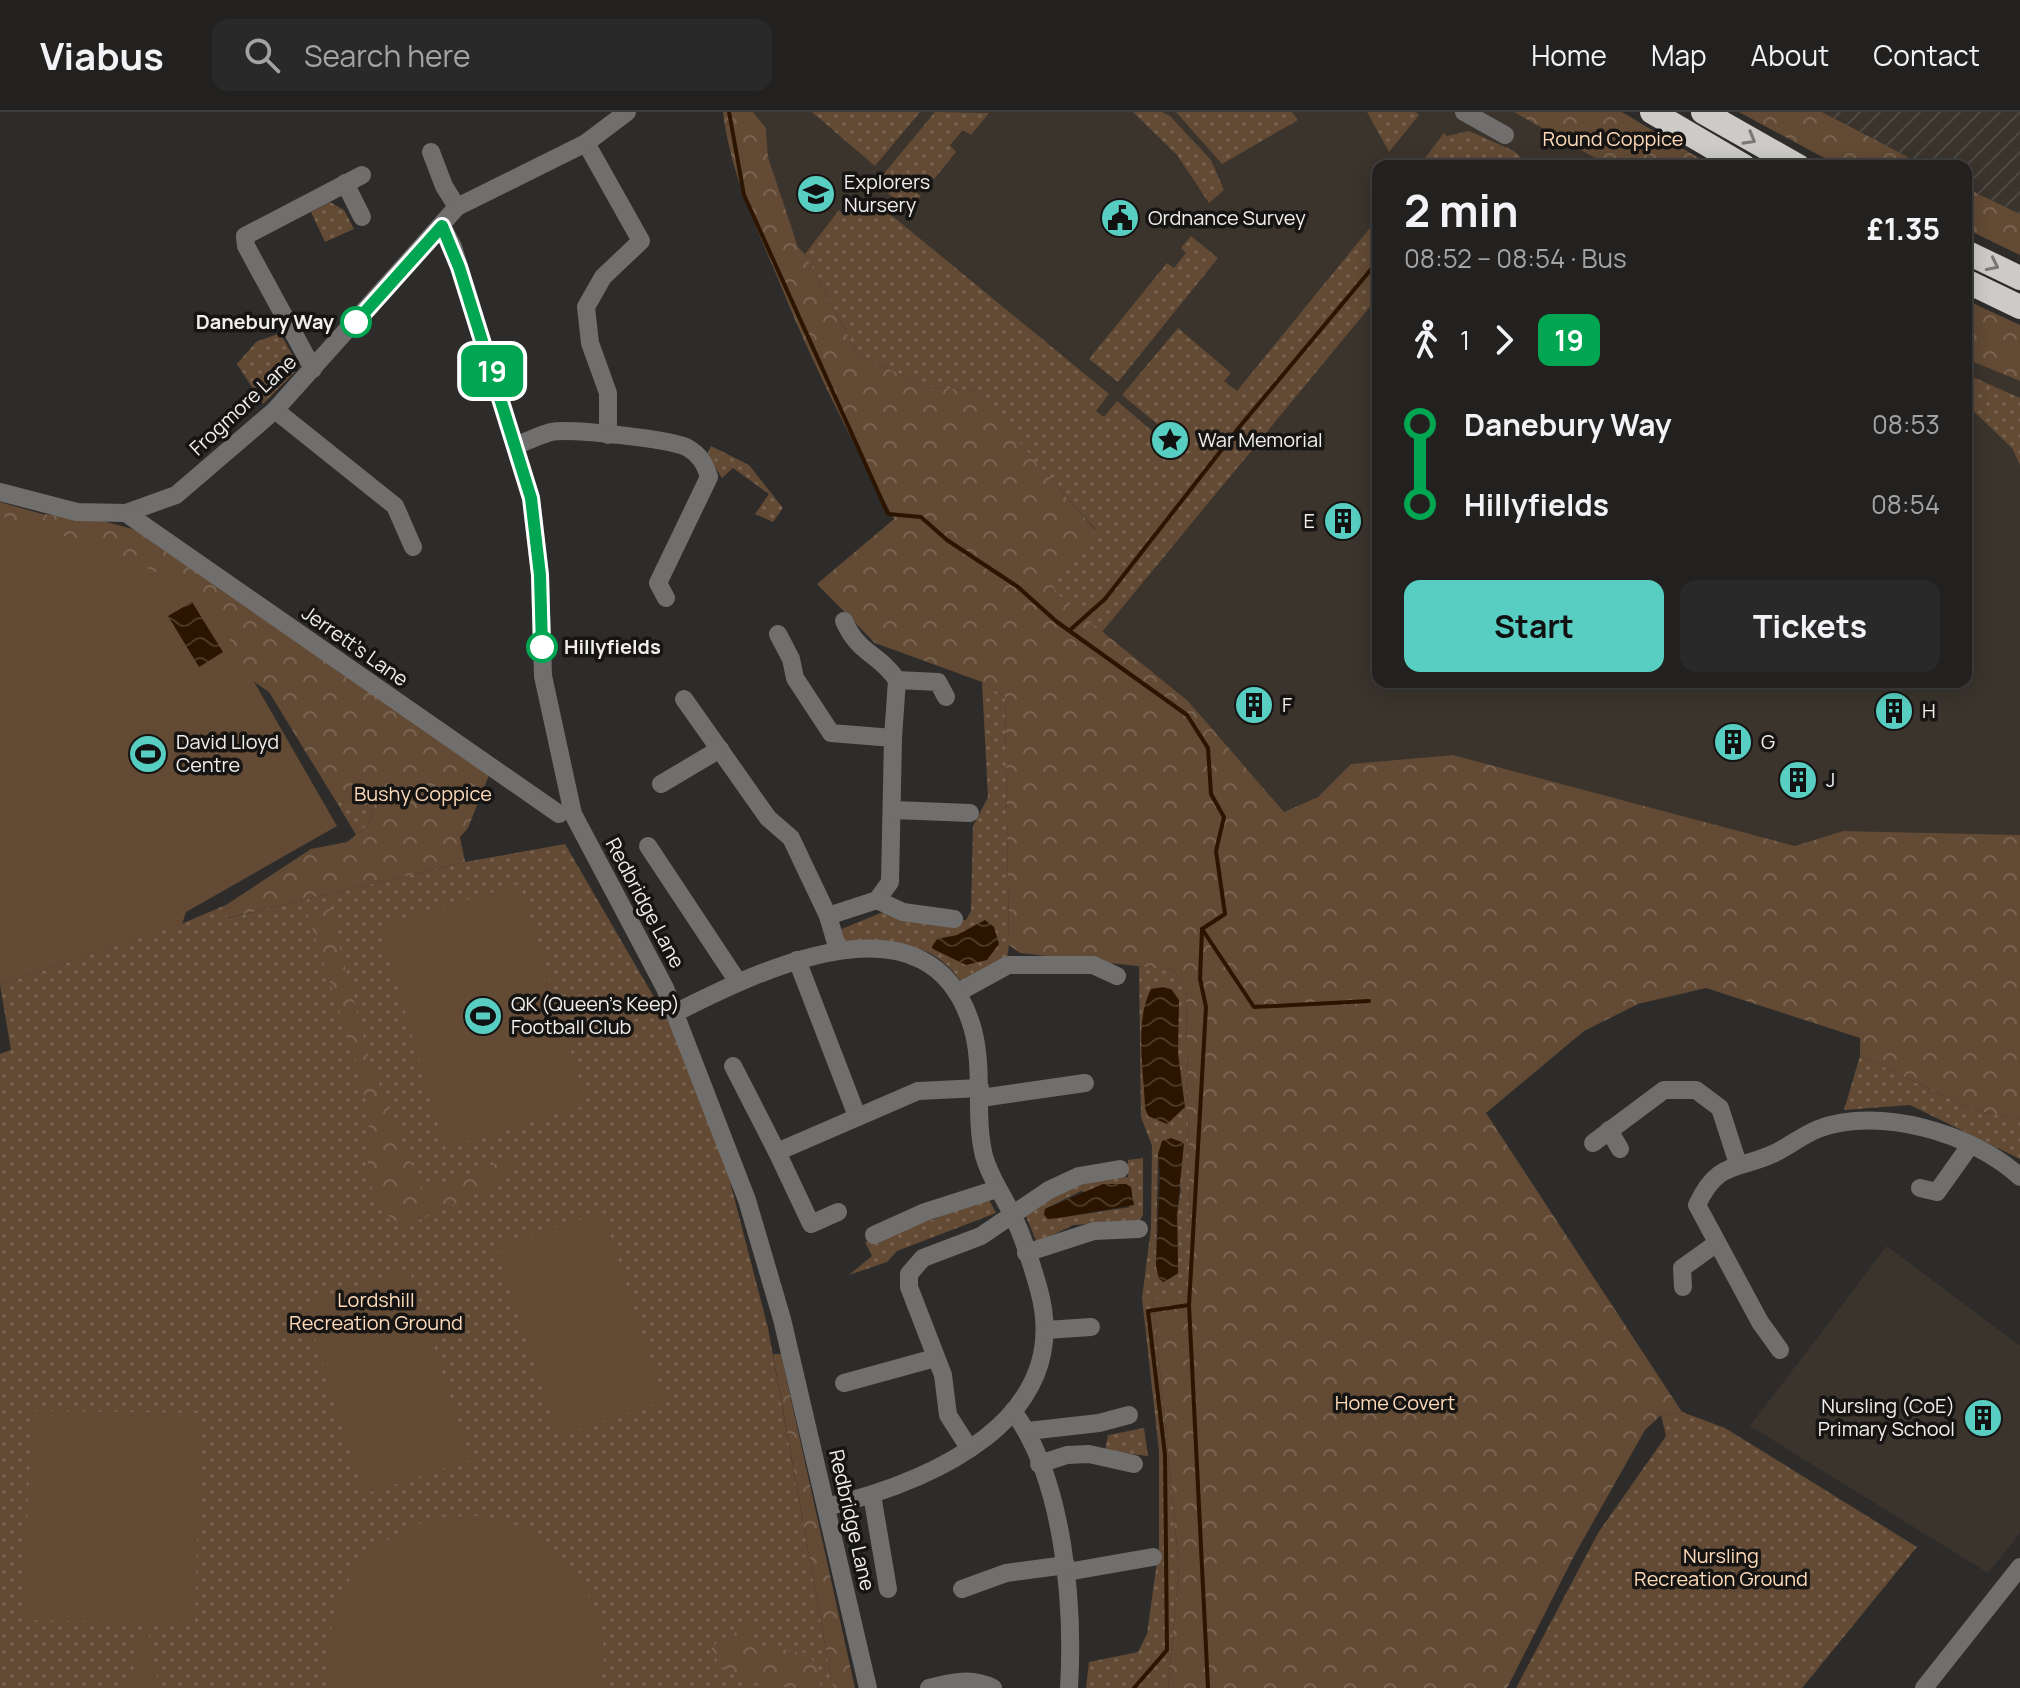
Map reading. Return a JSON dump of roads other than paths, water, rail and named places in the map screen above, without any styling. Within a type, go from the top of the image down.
[{"type":"highway","points":[[1652,112],[1734,160]]},
{"type":"highway","points":[[1703,112],[1787,160]]},
{"type":"highway","points":[[1972,255],[2020,278]]},
{"type":"highway","points":[[1972,284],[2020,307]]},
{"type":"street","points":[[431,152],[444,186],[457,207],[586,143],[627,112]]},
{"type":"street","points":[[1464,112],[1505,135]]},
{"type":"street","points":[[586,143],[645,248],[603,277],[586,307],[590,343],[608,393],[608,435]]},
{"type":"street","points":[[313,369],[246,246],[245,236],[354,179],[362,217]]},
{"type":"street","name":"Frogmore Lane","points":[[0,492],[77,512],[126,513],[176,495],[275,410],[457,207]]},
{"type":"street","name":"Redbridge Lane","points":[[442,226],[453,247],[516,445],[536,530],[543,676],[573,814],[675,1013],[714,1107],[767,1262],[868,1688]]},
{"type":"street","points":[[275,410],[391,493],[413,547]]},
{"type":"street","points":[[516,445],[553,432],[608,435],[673,443],[688,448],[704,462],[709,477],[655,589]]},
{"type":"street","name":"Jerrett's Lane","points":[[126,513],[559,814]]},
{"type":"street","points":[[828,916],[877,900],[890,882],[894,810],[893,738],[897,680],[888,666],[854,644],[844,621]]},
{"type":"street","points":[[778,634],[791,659],[795,678],[831,733],[893,738]]},
{"type":"street","points":[[897,680],[938,682],[946,697]]},
{"type":"street","points":[[684,699],[768,818],[791,838],[828,916],[838,950]]},
{"type":"street","points":[[661,784],[720,749]]},
{"type":"street","points":[[894,810],[970,813]]},
{"type":"street","points":[[648,846],[738,982]]},
{"type":"street","points":[[877,900],[903,912],[954,919]]},
{"type":"street","points":[[675,1013],[738,982],[797,960],[838,950],[900,950],[918,955],[940,972],[957,993],[974,1032],[983,1153],[997,1189],[1013,1216],[1039,1290],[1046,1330],[1045,1354],[1037,1377],[1013,1411],[969,1448],[931,1471],[872,1495],[826,1507]]},
{"type":"street","points":[[797,960],[857,1116]]},
{"type":"street","points":[[957,993],[1008,965],[1093,965],[1117,976]]},
{"type":"street","points":[[733,1066],[811,1224],[838,1212]]},
{"type":"street","points":[[777,1152],[918,1091],[980,1093],[1085,1083]]},
{"type":"street","points":[[1593,1143],[1664,1090],[1696,1090],[1720,1108],[1738,1164]]},
{"type":"street","points":[[1780,1350],[1753,1326],[1697,1205],[1708,1182],[1738,1164],[1772,1155],[1818,1129],[1870,1120],[1922,1124],[2008,1166],[2020,1177]]},
{"type":"street","points":[[1609,1130],[1620,1149]]},
{"type":"street","points":[[1934,1196],[1969,1147]]},
{"type":"street","points":[[969,1448],[948,1415],[943,1375],[909,1287],[909,1274],[923,1258],[981,1236],[1049,1190],[1079,1176],[1120,1169]]},
{"type":"street","points":[[874,1235],[916,1215],[997,1189]]},
{"type":"street","points":[[1026,1253],[1094,1231],[1139,1229]]},
{"type":"street","points":[[1683,1287],[1675,1266],[1717,1243]]},
{"type":"street","points":[[1046,1330],[1091,1327]]},
{"type":"street","points":[[844,1383],[935,1358]]},
{"type":"street","points":[[1013,1411],[1028,1431],[1060,1528],[1072,1651],[1069,1688]]},
{"type":"street","points":[[1028,1431],[1099,1423],[1129,1415]]},
{"type":"street","points":[[1039,1464],[1067,1455],[1089,1454],[1134,1464]]},
{"type":"street","points":[[872,1495],[888,1589]]},
{"type":"street","points":[[962,1589],[1006,1573],[1153,1557]]},
{"type":"street","points":[[1924,1688],[2020,1567]]},
{"type":"street","points":[[929,1688],[957,1681],[982,1682],[993,1688]]},
{"type":"water","points":[[192,602],[223,652],[199,667],[168,616]]},
{"type":"water","points":[[985,920],[994,927],[999,944],[987,960],[966,965],[931,948],[937,939],[957,935]]},
{"type":"water","points":[[1164,987],[1172,990],[1179,1000],[1178,1053],[1185,1107],[1167,1124],[1148,1116],[1145,1108],[1141,1047],[1146,1002],[1151,989]]},
{"type":"water","points":[[1171,1138],[1184,1143],[1177,1214],[1178,1273],[1164,1282],[1159,1279],[1156,1266],[1158,1154],[1162,1141]]},
{"type":"water","points":[[1103,1184],[1126,1184],[1131,1187],[1134,1205],[1058,1218],[1048,1219],[1044,1215],[1045,1209]]},
{"type":"waterway","points":[[729,112],[744,195],[888,514],[921,517],[947,540],[1018,587],[1057,622],[1187,715],[1208,748],[1211,794],[1224,817],[1216,851],[1225,914],[1202,929],[1200,979],[1206,1007],[1189,1305],[1208,1688]]},
{"type":"waterway","points":[[1070,630],[1105,599],[1241,425],[1372,268]]},
{"type":"waterway","points":[[1202,929],[1254,1007],[1369,1001]]},
{"type":"waterway","points":[[1134,1688],[1167,1650],[1165,1455],[1148,1311],[1189,1305]]},
{"type":"place","name":"Explorers Nursery","points":[[816,194]]},
{"type":"place","name":"Ordnance Survey","points":[[1120,218]]},
{"type":"place","name":"Danebury Way","points":[[356,322]]},
{"type":"place","name":"War Memorial","points":[[1170,440]]},
{"type":"place","name":"E","points":[[1343,521]]},
{"type":"place","name":"Hillyfields","points":[[542,647]]},
{"type":"place","name":"F","points":[[1254,705]]},
{"type":"place","name":"H","points":[[1894,711]]},
{"type":"place","name":"G","points":[[1733,742]]},
{"type":"place","name":"David Lloyd Centre","points":[[148,754]]},
{"type":"place","name":"J","points":[[1798,780]]},
{"type":"place","name":"QK (Queen's Keep) Football Club","points":[[483,1016]]},
{"type":"place","name":"Nursling (CoE) Primary School","points":[[1983,1418]]},
{"type":"park label","name":"Round Coppice","points":[[1613,139]]},
{"type":"park label","name":"Bushy Coppice","points":[[423,794]]},
{"type":"park label","name":"Lordshill Recreation Ground","points":[[376,1312]]},
{"type":"park label","name":"Home Covert","points":[[1395,1403]]},
{"type":"park label","name":"Nursling Recreation Ground","points":[[1721,1568]]}]
